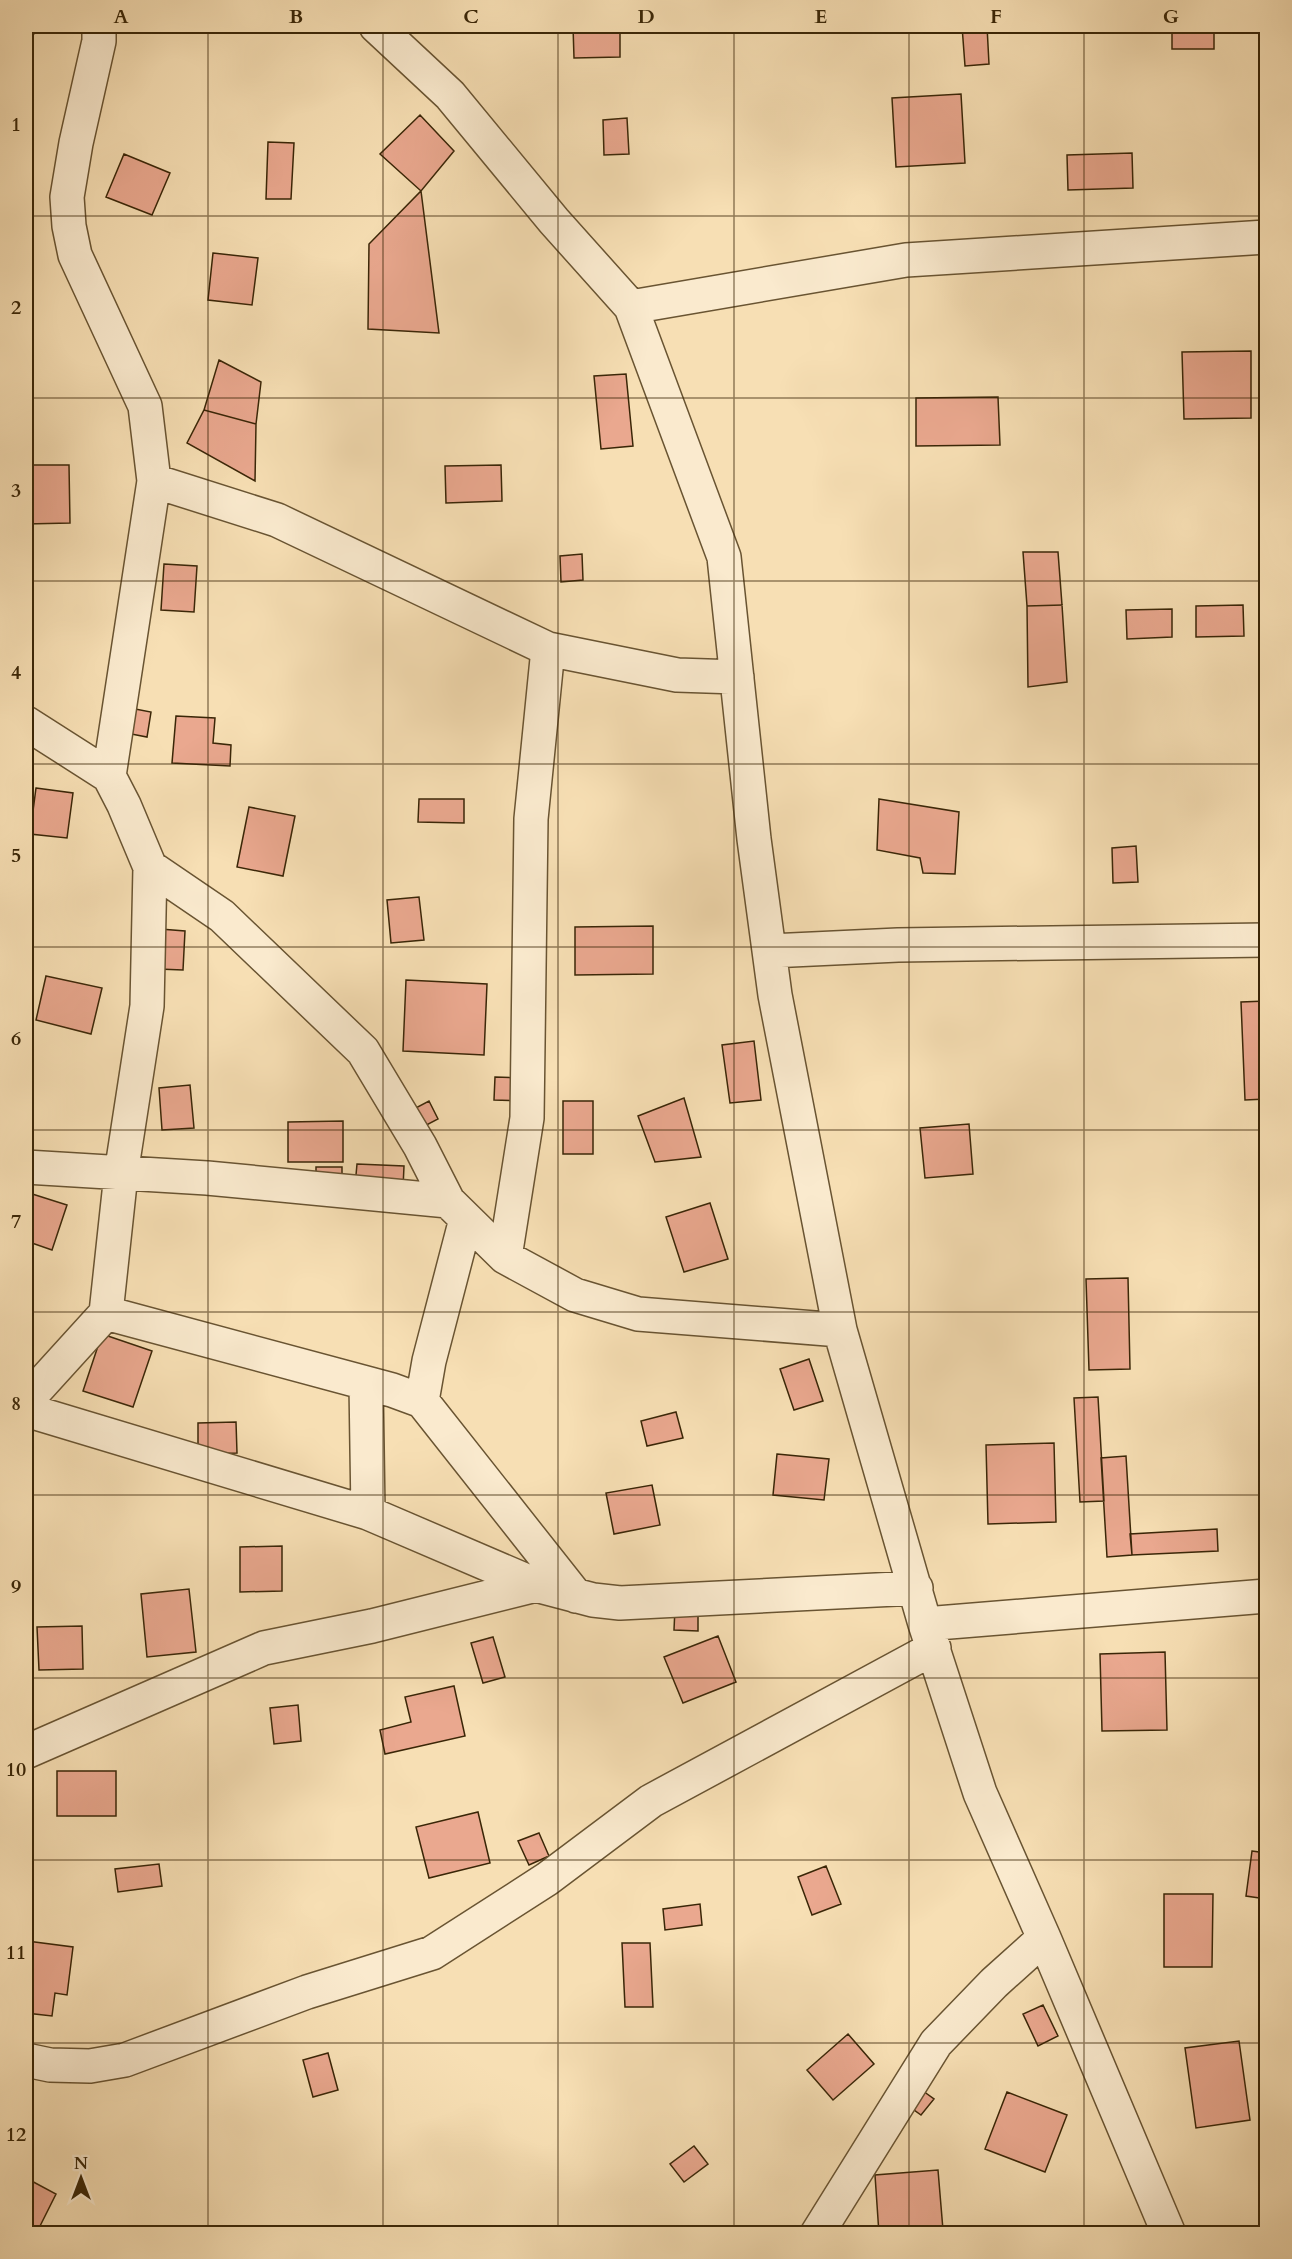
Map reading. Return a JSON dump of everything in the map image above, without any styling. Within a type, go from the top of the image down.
[{"type":"street","points":[[99,26],[99,41],[76,143],[67,196],[69,226],[75,255],[145,406],[154,481],[109,776]]},
{"type":"street","points":[[376,26],[450,95],[555,221],[631,307],[724,557],[754,839],[775,995],[840,1330],[930,1636],[980,1793],[1169,2234]]},
{"type":"street","points":[[631,307],[906,260],[1266,237]]},
{"type":"street","points":[[154,481],[277,520],[548,649],[677,675],[737,677]]},
{"type":"street","points":[[505,1257],[528,1118],[531,819],[548,649]]},
{"type":"street","points":[[26,723],[109,776],[150,867],[147,1006],[121,1174],[106,1313],[26,1401]]},
{"type":"street","points":[[150,867],[222,916],[363,1051],[457,1210],[505,1257],[576,1295],[638,1314],[840,1330]]},
{"type":"street","points":[[770,951],[898,945],[1266,940]]},
{"type":"street","points":[[26,1167],[207,1178],[457,1210]]},
{"type":"street","points":[[422,1401],[457,1210]]},
{"type":"street","points":[[106,1313],[366,1383],[422,1401],[576,1596]]},
{"type":"street","points":[[366,1383],[368,1513]]},
{"type":"street","points":[[26,1410],[368,1513],[536,1585],[576,1596],[620,1603],[916,1588]]},
{"type":"street","points":[[26,1752],[264,1648],[372,1626],[536,1585]]},
{"type":"street","points":[[26,2060],[50,2065],[90,2066],[125,2060],[307,1992],[432,1953],[547,1879],[651,1801],[930,1636],[1266,1596]]},
{"type":"street","points":[[818,2234],[936,2043],[993,1983],[1044,1938]]},
{"type":"building","points":[[26,26],[39,26],[26,46]]},
{"type":"building","points":[[573,26],[620,26],[620,57],[574,58]]},
{"type":"building","points":[[962,26],[987,26],[989,64],[965,66]]},
{"type":"building","points":[[1172,26],[1214,26],[1214,49],[1172,49]]},
{"type":"building","points":[[961,94],[965,163],[896,167],[892,98]]},
{"type":"building","points":[[420,115],[454,151],[421,191],[380,154]]},
{"type":"building","points":[[627,118],[629,154],[604,155],[603,120]]},
{"type":"building","points":[[268,142],[294,143],[291,199],[266,199]]},
{"type":"building","points":[[1132,153],[1133,188],[1068,190],[1067,155]]},
{"type":"building","points":[[124,154],[170,173],[152,215],[106,197]]},
{"type":"building","points":[[421,191],[439,333],[368,329],[369,244]]},
{"type":"building","points":[[213,253],[258,258],[252,305],[208,300]]},
{"type":"building","points":[[1251,351],[1251,418],[1184,419],[1182,352]]},
{"type":"building","points":[[219,360],[261,382],[256,424],[204,410]]},
{"type":"building","points":[[626,374],[633,446],[601,449],[594,376]]},
{"type":"building","points":[[998,397],[1000,445],[916,446],[916,398]]},
{"type":"building","points":[[204,410],[256,424],[255,481],[187,443]]},
{"type":"building","points":[[27,465],[69,465],[70,523],[26,524]]},
{"type":"building","points":[[501,465],[502,501],[446,503],[445,466]]},
{"type":"building","points":[[1023,552],[1058,552],[1062,605],[1027,606]]},
{"type":"building","points":[[582,554],[583,580],[561,582],[560,556]]},
{"type":"building","points":[[164,564],[197,566],[194,612],[161,610]]},
{"type":"building","points":[[1062,605],[1067,682],[1028,687],[1027,606]]},
{"type":"building","points":[[1243,605],[1244,636],[1196,637],[1196,606]]},
{"type":"building","points":[[1262,605],[1266,605],[1266,635],[1262,635]]},
{"type":"building","points":[[1172,609],[1172,637],[1127,639],[1126,610]]},
{"type":"building","points":[[130,708],[151,712],[147,737],[126,733]]},
{"type":"building","points":[[176,716],[215,718],[213,743],[231,745],[230,766],[172,763]]},
{"type":"building","points":[[36,788],[73,793],[67,838],[30,834]]},
{"type":"building","points":[[419,799],[464,799],[464,823],[418,822]]},
{"type":"building","points":[[879,799],[959,812],[955,874],[923,873],[920,858],[877,850]]},
{"type":"building","points":[[249,807],[295,816],[283,876],[237,867]]},
{"type":"building","points":[[1136,846],[1138,882],[1113,883],[1112,848]]},
{"type":"building","points":[[419,897],[424,940],[391,943],[387,900]]},
{"type":"building","points":[[653,926],[653,974],[575,975],[575,927]]},
{"type":"building","points":[[160,929],[185,931],[183,970],[158,969]]},
{"type":"building","points":[[46,976],[102,988],[91,1034],[36,1020]]},
{"type":"building","points":[[406,980],[487,984],[484,1055],[403,1051]]},
{"type":"building","points":[[1266,1001],[1266,1099],[1245,1100],[1241,1002]]},
{"type":"building","points":[[754,1041],[761,1100],[730,1103],[722,1045]]},
{"type":"building","points":[[495,1077],[522,1078],[521,1101],[494,1100]]},
{"type":"building","points":[[190,1085],[194,1128],[162,1130],[159,1088]]},
{"type":"building","points":[[684,1098],[701,1157],[655,1162],[638,1116]]},
{"type":"building","points":[[429,1101],[438,1119],[417,1130],[408,1112]]},
{"type":"building","points":[[563,1101],[593,1101],[593,1154],[563,1154]]},
{"type":"building","points":[[343,1121],[343,1162],[288,1162],[288,1122]]},
{"type":"building","points":[[969,1124],[973,1174],[925,1178],[920,1128]]},
{"type":"building","points":[[357,1164],[404,1166],[403,1188],[355,1186]]},
{"type":"building","points":[[316,1167],[342,1167],[342,1182],[316,1182]]},
{"type":"building","points":[[26,1192],[67,1205],[52,1250],[26,1241]]},
{"type":"building","points":[[710,1203],[728,1259],[684,1272],[666,1217]]},
{"type":"building","points":[[1128,1278],[1130,1369],[1089,1370],[1086,1279]]},
{"type":"building","points":[[102,1334],[152,1351],[133,1407],[83,1391]]},
{"type":"building","points":[[809,1359],[823,1401],[794,1410],[780,1369]]},
{"type":"building","points":[[1098,1397],[1104,1501],[1080,1502],[1074,1398]]},
{"type":"building","points":[[676,1412],[683,1438],[647,1446],[641,1421]]},
{"type":"building","points":[[236,1422],[237,1453],[198,1454],[198,1423]]},
{"type":"building","points":[[1054,1443],[1056,1522],[988,1524],[986,1445]]},
{"type":"building","points":[[777,1454],[829,1459],[824,1500],[773,1495]]},
{"type":"building","points":[[1126,1456],[1132,1555],[1107,1557],[1101,1458]]},
{"type":"building","points":[[652,1485],[660,1525],[614,1534],[606,1493]]},
{"type":"building","points":[[1217,1529],[1218,1551],[1132,1555],[1130,1534]]},
{"type":"building","points":[[282,1546],[282,1591],[240,1592],[240,1547]]},
{"type":"building","points":[[189,1589],[196,1652],[147,1657],[141,1594]]},
{"type":"building","points":[[675,1608],[698,1609],[698,1631],[674,1630]]},
{"type":"building","points":[[82,1626],[83,1669],[39,1670],[37,1627]]},
{"type":"building","points":[[718,1636],[736,1682],[683,1703],[664,1657]]},
{"type":"building","points":[[493,1637],[505,1677],[483,1683],[471,1643]]},
{"type":"building","points":[[1165,1652],[1167,1730],[1102,1731],[1100,1654]]},
{"type":"building","points":[[454,1686],[465,1736],[385,1754],[380,1730],[411,1722],[405,1697]]},
{"type":"building","points":[[298,1705],[301,1741],[274,1744],[270,1708]]},
{"type":"building","points":[[57,1771],[116,1771],[116,1816],[57,1816]]},
{"type":"building","points":[[478,1812],[490,1863],[429,1878],[416,1827]]},
{"type":"building","points":[[539,1833],[549,1856],[529,1865],[518,1841]]},
{"type":"building","points":[[1252,1851],[1266,1853],[1266,1899],[1246,1896]]},
{"type":"building","points":[[159,1864],[162,1886],[118,1892],[115,1869]]},
{"type":"building","points":[[826,1866],[841,1904],[812,1915],[798,1877]]},
{"type":"building","points":[[1164,1894],[1213,1894],[1212,1967],[1164,1967]]},
{"type":"building","points":[[700,1904],[702,1925],[665,1930],[663,1909]]},
{"type":"building","points":[[27,1941],[73,1947],[67,1995],[55,1993],[52,2016],[26,2013]]},
{"type":"building","points":[[622,1943],[650,1943],[653,2007],[625,2007]]},
{"type":"building","points":[[1043,2005],[1058,2036],[1038,2046],[1023,2014]]},
{"type":"building","points":[[848,2034],[874,2064],[833,2100],[807,2070]]},
{"type":"building","points":[[1239,2041],[1250,2120],[1196,2128],[1185,2048]]},
{"type":"building","points":[[328,2053],[338,2090],[313,2097],[303,2060]]},
{"type":"building","points":[[923,2091],[934,2099],[921,2115],[910,2107]]},
{"type":"building","points":[[1007,2092],[1067,2115],[1045,2172],[985,2149]]},
{"type":"building","points":[[694,2146],[708,2164],[684,2182],[670,2164]]},
{"type":"building","points":[[938,2170],[943,2230],[879,2234],[875,2175]]},
{"type":"building","points":[[26,2178],[56,2194],[36,2234],[26,2234]]}]
